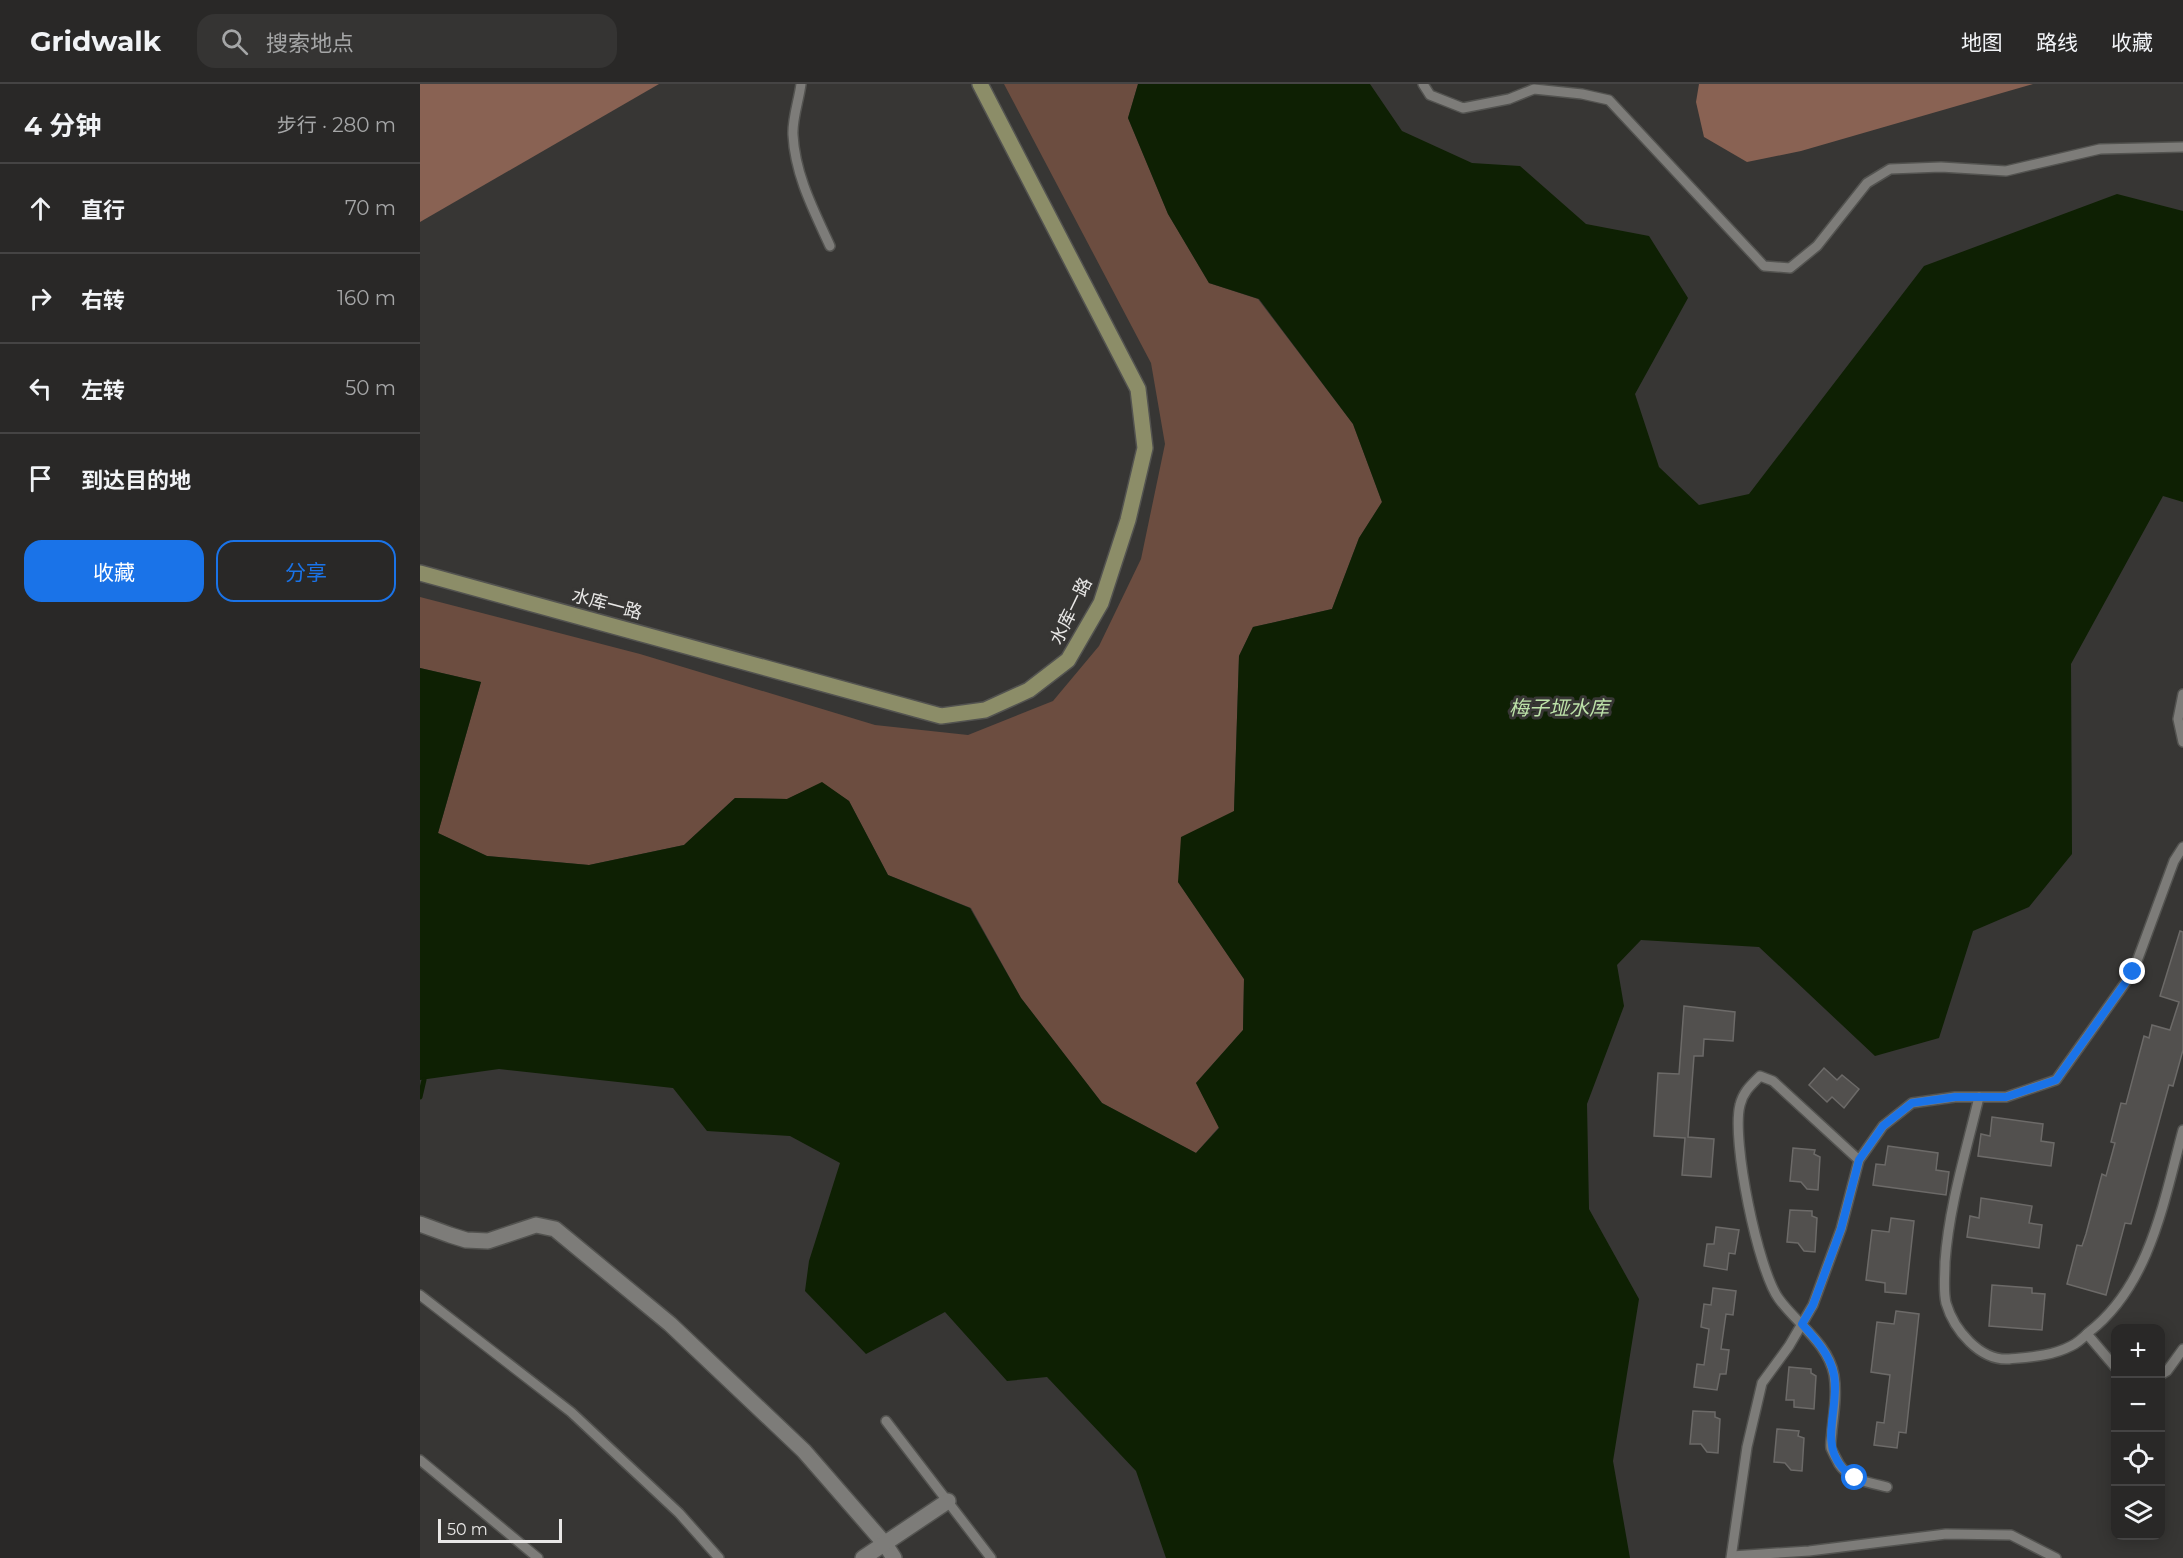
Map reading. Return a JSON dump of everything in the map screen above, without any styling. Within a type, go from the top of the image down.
[{"type":"street","name":"水库一路","points":[[420,573],[941,716],[985,710],[1029,690],[1068,660],[1101,603],[1128,520],[1145,448],[1138,389],[980,84]]},
{"type":"street","points":[[420,1224],[450,1235],[488,1241],[536,1225],[555,1229],[670,1323],[804,1451],[885,1544],[894,1558]]},
{"type":"street","points":[[864,1558],[948,1501]]},
{"type":"lane","points":[[801,84],[793,133],[798,166],[810,202],[830,246]]},
{"type":"lane","points":[[1423,84],[1430,95],[1463,108],[1509,99],[1534,89],[1582,93],[1609,100],[1764,266],[1790,268],[1816,246],[1867,183],[1890,168],[1941,167],[2006,171],[2100,149],[2183,147]]},
{"type":"lane","points":[[2183,694],[2178,719],[2183,742]]},
{"type":"lane","points":[[2056,1558],[2011,1535],[1946,1534],[1809,1551],[1732,1557],[1747,1447],[1762,1383],[1813,1305],[1841,1229],[1859,1160],[1883,1126],[1912,1103],[1955,1097],[2006,1097],[2056,1080],[2133,972],[2174,861],[2183,847]]},
{"type":"lane","points":[[1859,1160],[1773,1081],[1760,1076],[1747,1088],[1740,1105],[1738,1125],[1744,1179],[1754,1232],[1766,1274],[1778,1299],[1825,1352],[1834,1375],[1835,1402],[1831,1447],[1840,1466],[1855,1478],[1887,1487]]},
{"type":"lane","points":[[1979,1097],[1948,1228],[1944,1278],[1946,1302],[1954,1322],[1979,1350],[1997,1360],[2039,1357],[2072,1346],[2105,1320],[2134,1281],[2150,1244],[2183,1130]]},
{"type":"lane","points":[[420,1295],[571,1412],[679,1513],[719,1558]]},
{"type":"lane","points":[[2087,1334],[2111,1363]]},
{"type":"lane","points":[[2165,1372],[2183,1349]]},
{"type":"lane","points":[[886,1421],[991,1558]]},
{"type":"lane","points":[[420,1460],[538,1558]]},
{"type":"shaded area","points":[[420,84],[659,84],[420,222]]},
{"type":"shaded area","points":[[1004,84],[1138,84],[1128,118],[1168,214],[1209,283],[1258,299],[1353,424],[1382,502],[1359,538],[1332,609],[1253,627],[1239,656],[1234,811],[1178,882],[1244,979],[1243,1030],[1196,1083],[1219,1127],[1196,1153],[1102,1103],[1021,998],[971,908],[888,875],[849,801],[822,783],[787,799],[735,798],[684,845],[589,865],[487,856],[438,833],[481,682],[420,668],[420,597],[640,654],[875,725],[968,735],[1053,701],[1099,646],[1141,559],[1165,444],[1151,363]]},
{"type":"shaded area","points":[[1699,84],[2033,84],[1801,151],[1747,162],[1704,137],[1696,102]]},
{"type":"water","name":"梅子垭水库","points":[[1138,84],[1370,84],[1402,131],[1472,163],[1520,166],[1586,224],[1649,236],[1688,298],[1635,394],[1659,467],[1699,505],[1749,494],[1924,266],[2117,194],[2183,211],[2183,502],[2163,496],[2071,664],[2072,854],[2029,907],[1973,931],[1939,1038],[1875,1056],[1759,947],[1641,940],[1617,965],[1624,1006],[1587,1104],[1589,1209],[1639,1299],[1613,1461],[1630,1558],[1166,1558],[1136,1471],[1047,1377],[1007,1381],[945,1312],[866,1354],[805,1291],[809,1261],[840,1163],[790,1136],[707,1131],[673,1088],[499,1069],[420,1080],[420,668],[481,682],[438,833],[487,856],[589,865],[684,845],[735,798],[787,799],[822,782],[849,801],[888,875],[970,908],[1021,998],[1102,1103],[1196,1153],[1219,1128],[1196,1083],[1243,1030],[1244,979],[1178,882],[1181,837],[1234,811],[1239,656],[1253,627],[1332,609],[1359,538],[1382,502],[1353,424],[1259,299],[1209,283],[1168,214],[1128,118]]},
{"type":"building","points":[[2180,931],[2183,932],[2183,1050],[2173,1086],[2169,1085],[2131,1224],[2125,1223],[2106,1295],[2067,1284],[2077,1245],[2082,1246],[2086,1234],[2102,1174],[2106,1176],[2115,1143],[2111,1142],[2121,1103],[2126,1104],[2144,1036],[2149,1038],[2152,1025],[2170,1030],[2179,1002],[2160,996]]},
{"type":"building","points":[[1684,1006],[1735,1012],[1733,1041],[1704,1039],[1703,1056],[1694,1056],[1688,1137],[1714,1139],[1711,1177],[1682,1175],[1685,1138],[1654,1136],[1658,1073],[1679,1074]]},
{"type":"building","points":[[1824,1068],[1837,1080],[1842,1075],[1859,1089],[1844,1108],[1832,1097],[1827,1102],[1809,1085]]},
{"type":"building","points":[[1992,1117],[2043,1124],[2041,1141],[2054,1143],[2051,1166],[1978,1156],[1981,1134],[1990,1136]]},
{"type":"building","points":[[1888,1146],[1938,1153],[1936,1170],[1949,1172],[1946,1195],[1873,1185],[1876,1164],[1885,1165]]},
{"type":"building","points":[[1793,1148],[1815,1150],[1814,1154],[1820,1157],[1818,1190],[1807,1189],[1801,1182],[1790,1181]]},
{"type":"building","points":[[1981,1198],[2032,1206],[2029,1223],[2042,1225],[2039,1248],[1967,1237],[1970,1216],[1979,1218]]},
{"type":"building","points":[[1790,1210],[1812,1211],[1812,1216],[1817,1218],[1815,1252],[1804,1251],[1798,1243],[1787,1242]]},
{"type":"building","points":[[1891,1218],[1914,1221],[1906,1294],[1885,1292],[1885,1283],[1866,1280],[1872,1230],[1889,1232]]},
{"type":"building","points":[[1716,1227],[1739,1230],[1735,1254],[1729,1253],[1727,1270],[1704,1266],[1707,1244],[1714,1244]]},
{"type":"building","points":[[1992,1285],[2032,1288],[2032,1293],[2045,1294],[2042,1330],[1989,1326]]},
{"type":"building","points":[[1713,1288],[1736,1291],[1733,1315],[1726,1314],[1721,1349],[1729,1350],[1726,1374],[1720,1374],[1717,1390],[1694,1387],[1697,1364],[1704,1365],[1709,1329],[1701,1327],[1704,1304],[1711,1305]]},
{"type":"building","points":[[1896,1311],[1919,1314],[1906,1433],[1899,1432],[1897,1448],[1874,1445],[1877,1422],[1884,1423],[1890,1375],[1871,1372],[1877,1322],[1894,1324]]},
{"type":"building","points":[[1789,1367],[1811,1369],[1811,1373],[1816,1376],[1814,1409],[1794,1407],[1794,1400],[1786,1400]]},
{"type":"building","points":[[1693,1411],[1715,1412],[1715,1417],[1720,1419],[1718,1453],[1707,1452],[1701,1444],[1690,1444]]},
{"type":"building","points":[[1777,1429],[1799,1431],[1798,1436],[1804,1438],[1802,1471],[1791,1470],[1785,1463],[1774,1462]]},
{"type":"waterway","points":[[420,1097],[424,1080]]},
{"type":"route","points":[[1855,1478],[1840,1466],[1831,1447],[1835,1402],[1834,1375],[1825,1352],[1802,1324],[1813,1305],[1841,1229],[1859,1160],[1883,1126],[1912,1103],[1955,1097],[2006,1097],[2056,1080],[2133,972]]}]
